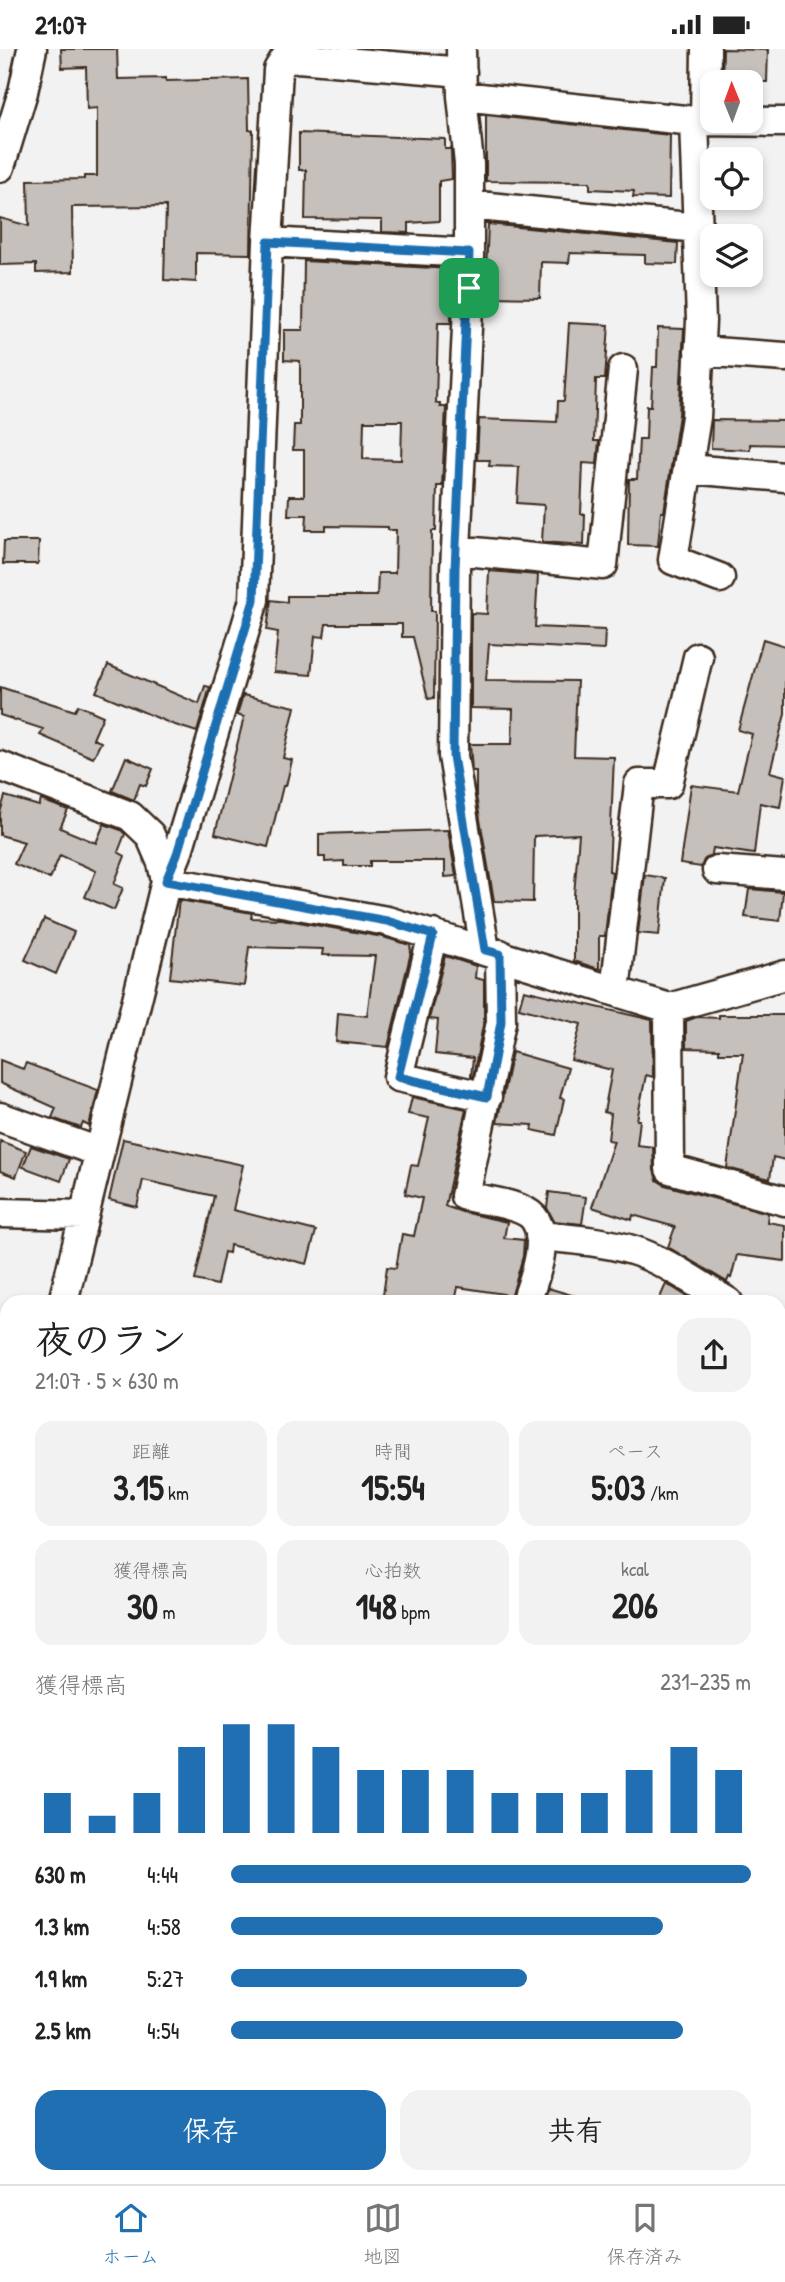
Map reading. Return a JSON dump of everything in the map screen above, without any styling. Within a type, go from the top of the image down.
[{"type":"street","points":[[0,167],[23,92],[32,49]]},
{"type":"street","points":[[704,70],[706,49]]},
{"type":"street","points":[[65,1295],[166,881],[177,854],[254,600],[268,242],[278,70],[284,55],[462,72],[700,121],[698,228],[701,321],[696,417],[673,560],[720,578]]},
{"type":"street","points":[[462,72],[469,165],[469,253],[456,550],[453,756],[492,952],[501,1022],[465,1196],[517,1208],[532,1216],[540,1231],[540,1250],[528,1295]]},
{"type":"street","points":[[763,122],[785,122]]},
{"type":"street","points":[[469,205],[698,228]]},
{"type":"street","points":[[268,242],[469,253]]},
{"type":"street","points":[[699,351],[785,357]]},
{"type":"street","points":[[456,550],[603,565],[622,369]]},
{"type":"street","points":[[688,469],[785,477]]},
{"type":"street","points":[[615,991],[639,784],[668,784],[698,657]]},
{"type":"street","points":[[0,766],[130,816],[150,835],[162,863],[166,881]]},
{"type":"street","points":[[717,870],[785,875]]},
{"type":"street","points":[[166,881],[387,921],[669,1008],[785,975]]},
{"type":"street","points":[[433,935],[398,1077],[487,1097]]},
{"type":"street","points":[[669,1008],[670,1169],[785,1201]]},
{"type":"street","points":[[0,1117],[99,1152]]},
{"type":"street","points":[[0,1213],[83,1215]]},
{"type":"street","points":[[540,1236],[591,1240],[634,1251],[667,1266],[716,1295]]},
{"type":"building","points":[[61,49],[117,49],[118,79],[248,79],[249,130],[253,130],[251,254],[196,253],[196,282],[164,280],[166,206],[72,207],[73,272],[36,273],[36,264],[0,265],[0,218],[29,226],[28,180],[84,179],[84,176],[97,176],[97,108],[87,109],[86,67],[62,68]]},
{"type":"building","points":[[723,49],[768,50],[767,82],[763,82],[763,70],[722,70]]},
{"type":"building","points":[[486,115],[670,135],[669,198],[633,197],[634,191],[590,189],[590,182],[486,181]]},
{"type":"building","points":[[299,133],[445,139],[445,149],[451,149],[452,179],[439,181],[439,221],[409,223],[409,233],[382,232],[382,220],[305,219],[306,170],[299,170]]},
{"type":"building","points":[[488,224],[678,243],[677,264],[645,263],[645,255],[570,253],[569,263],[541,262],[540,298],[485,297]]},
{"type":"building","points":[[304,261],[452,269],[451,323],[438,323],[436,403],[440,403],[440,407],[446,407],[442,486],[437,486],[436,531],[432,531],[434,698],[428,699],[413,637],[402,637],[402,624],[326,624],[324,637],[315,636],[311,675],[274,672],[278,632],[267,630],[271,600],[287,602],[287,596],[377,596],[378,573],[395,573],[396,530],[388,530],[388,527],[326,526],[326,530],[306,530],[307,515],[288,515],[289,496],[304,496],[304,450],[293,450],[294,425],[300,425],[300,361],[284,360],[284,330],[303,330]],"holes":[[[364,421],[402,421],[401,460],[363,459]]]},
{"type":"building","points":[[569,323],[609,325],[605,379],[596,379],[594,441],[599,441],[597,464],[583,463],[581,514],[585,514],[584,545],[542,542],[544,505],[517,503],[519,467],[489,466],[490,460],[477,460],[479,419],[557,422],[558,401],[564,401]]},
{"type":"building","points":[[658,328],[684,329],[679,415],[664,512],[661,512],[658,546],[628,545],[629,479],[637,479],[639,439],[646,439],[647,406],[651,406],[653,367],[657,367]]},
{"type":"building","points":[[712,420],[785,421],[785,445],[750,444],[750,450],[711,448]]},
{"type":"building","points":[[4,541],[39,541],[38,564],[3,564]]},
{"type":"building","points":[[489,571],[538,575],[535,627],[605,630],[604,650],[489,644],[486,680],[577,681],[574,756],[614,757],[609,871],[612,872],[605,936],[599,936],[599,969],[574,961],[574,895],[579,834],[534,836],[533,902],[494,901],[476,796],[476,771],[472,771],[470,744],[512,744],[513,709],[471,708],[471,613],[487,614]]},
{"type":"building","points":[[763,639],[785,646],[785,714],[770,772],[785,776],[780,807],[760,803],[754,854],[713,848],[712,854],[704,860],[701,867],[680,864],[691,785],[738,791],[752,734],[738,730]]},
{"type":"building","points":[[108,665],[199,704],[205,686],[210,687],[197,732],[96,692]]},
{"type":"building","points":[[0,687],[75,711],[78,705],[103,716],[93,739],[101,742],[93,758],[40,735],[43,729],[0,715]]},
{"type":"building","points":[[243,695],[295,707],[283,758],[292,760],[268,847],[215,834],[244,717],[237,715]]},
{"type":"building","points":[[126,757],[153,769],[146,786],[140,784],[134,800],[112,791]]},
{"type":"building","points":[[5,796],[39,806],[41,800],[68,810],[60,828],[96,843],[104,824],[125,834],[118,852],[125,856],[114,884],[123,888],[114,910],[85,897],[96,871],[60,855],[50,879],[14,864],[24,842],[0,835],[0,813]]},
{"type":"building","points":[[448,830],[456,876],[445,877],[445,861],[370,861],[370,866],[344,866],[344,861],[325,862],[325,857],[319,857],[319,834]]},
{"type":"building","points":[[645,875],[665,878],[659,935],[638,933]]},
{"type":"building","points":[[749,889],[783,892],[780,921],[745,917]]},
{"type":"building","points":[[179,900],[252,913],[251,918],[282,919],[383,937],[410,945],[411,952],[388,1047],[336,1042],[338,1013],[367,1016],[375,956],[322,955],[323,949],[249,947],[244,986],[170,978]]},
{"type":"building","points":[[44,919],[74,932],[56,974],[25,960]]},
{"type":"building","points":[[445,956],[476,966],[475,978],[484,980],[484,1020],[473,1077],[473,1058],[435,1054],[438,1020],[429,1019]]},
{"type":"building","points":[[524,990],[652,1020],[653,1077],[646,1075],[637,1120],[640,1120],[637,1145],[653,1147],[657,1180],[665,1185],[768,1213],[767,1222],[785,1225],[785,1261],[737,1255],[731,1278],[729,1277],[727,1282],[668,1247],[675,1227],[633,1215],[632,1220],[592,1207],[614,1141],[608,1140],[611,1114],[604,1112],[612,1070],[571,1060],[581,1024],[519,1008]]},
{"type":"building","points":[[719,1015],[785,1015],[785,1160],[773,1157],[770,1179],[727,1168],[743,1053],[686,1048],[686,1021],[697,1017],[719,1018]]},
{"type":"building","points":[[512,1052],[568,1068],[560,1098],[564,1099],[556,1135],[532,1130],[533,1125],[497,1123]]},
{"type":"building","points":[[0,1060],[23,1069],[26,1063],[98,1090],[89,1126],[83,1123],[81,1128],[52,1118],[56,1108],[0,1083]]},
{"type":"building","points":[[412,1097],[466,1109],[445,1206],[507,1222],[504,1238],[524,1240],[523,1256],[512,1295],[458,1287],[456,1295],[383,1295],[387,1267],[396,1268],[402,1234],[414,1236],[422,1198],[405,1194],[411,1165],[418,1166],[429,1118],[408,1114]]},
{"type":"building","points":[[123,1139],[243,1165],[233,1210],[316,1231],[307,1264],[230,1245],[229,1253],[224,1252],[217,1285],[195,1280],[214,1196],[143,1180],[137,1207],[109,1200]]},
{"type":"building","points":[[0,1141],[26,1151],[16,1177],[0,1171]]},
{"type":"building","points":[[31,1146],[69,1159],[61,1181],[23,1167]]},
{"type":"building","points":[[549,1192],[586,1197],[582,1224],[554,1221],[547,1208]]},
{"type":"building","points":[[666,1284],[685,1295],[661,1295]]},
{"type":"building","points":[[548,1288],[571,1295],[546,1295]]},
{"type":"route","points":[[268,242],[469,253],[469,288],[455,569],[453,756],[485,950],[500,954],[501,1022],[487,1097],[398,1077],[433,935],[387,921],[166,881],[177,854],[254,600],[268,242]]}]
